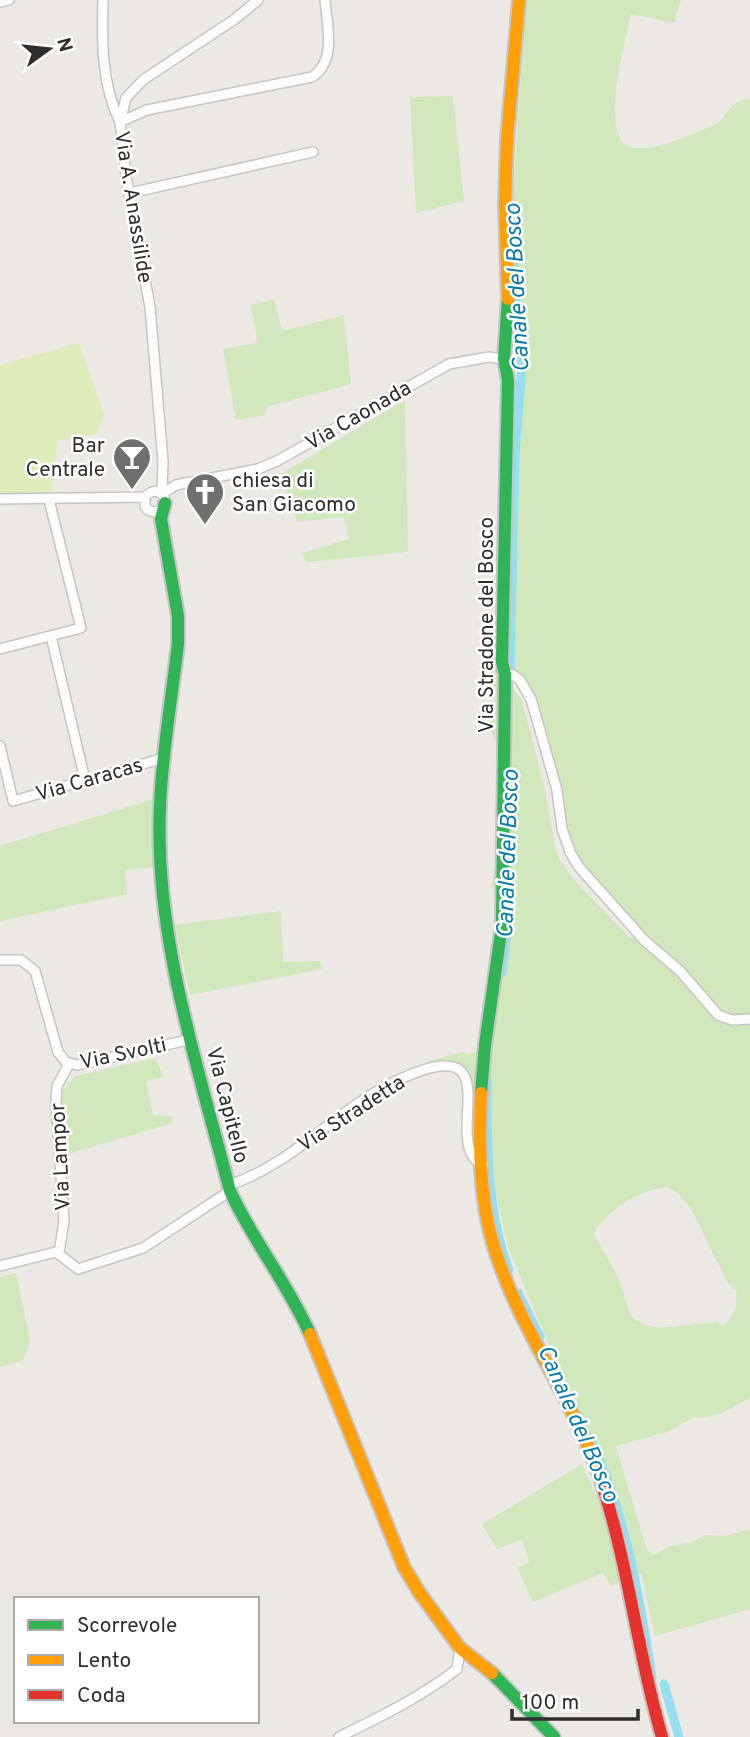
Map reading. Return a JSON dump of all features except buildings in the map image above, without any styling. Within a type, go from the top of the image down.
[{"type":"street","points":[[0,2],[9,0]]},
{"type":"street","points":[[103,0],[103,72],[113,108],[120,122],[147,110],[312,77],[324,65],[329,45],[325,0]]},
{"type":"street","name":"Via A. Anassilide","points":[[163,498],[163,461],[150,307],[120,122],[122,106],[143,80],[235,19],[258,0]]},
{"type":"street","name":"Via Stradone del Bosco","points":[[519,0],[505,181],[509,283],[504,359],[508,380],[502,662],[508,674],[502,925],[483,1069],[483,1165],[487,1214],[502,1271],[587,1445],[612,1514],[627,1572],[643,1667],[662,1737]]},
{"type":"street","points":[[130,193],[313,152]]},
{"type":"street","name":"Via Caonada","points":[[163,498],[176,485],[258,469],[277,461],[449,364],[489,357],[504,359]]},
{"type":"street","points":[[151,505],[162,482]]},
{"type":"street","points":[[151,505],[158,492],[163,498]]},
{"type":"street","name":"Via Capitello","points":[[163,498],[151,505],[178,616],[176,671],[164,758],[160,818],[163,888],[169,943],[229,1188],[243,1222],[301,1313],[404,1567],[430,1609],[460,1648],[488,1669],[554,1737]]},
{"type":"street","points":[[0,499],[132,499],[151,505]]},
{"type":"street","points":[[0,649],[81,628],[48,500]]},
{"type":"street","points":[[51,636],[86,780]]},
{"type":"street","points":[[508,674],[520,680],[531,699],[557,790],[566,842],[579,867],[644,940],[681,972],[718,1015],[732,1020],[750,1019]]},
{"type":"street","name":"Via Caracas","points":[[0,746],[13,801],[164,758]]},
{"type":"street","name":"Via Svolti","points":[[0,960],[21,960],[35,971],[58,1052],[69,1064],[77,1065],[192,1038]]},
{"type":"street","name":"Via Lampor","points":[[59,1252],[64,1221],[56,1102],[57,1086],[69,1064]]},
{"type":"street","name":"Via Stradetta","points":[[59,1252],[78,1269],[143,1248],[229,1188],[268,1168],[338,1117],[388,1085],[421,1069],[434,1066],[452,1066],[461,1073],[467,1084],[470,1096],[466,1132],[470,1154],[477,1163],[483,1165]]},
{"type":"street","points":[[0,1266],[59,1252]]},
{"type":"street","points":[[339,1737],[413,1699],[457,1669],[460,1648]]},
{"type":"green space","points":[[526,0],[681,0],[674,23],[631,14],[616,89],[615,110],[617,129],[623,142],[634,148],[643,148],[674,141],[712,126],[736,103],[750,99],[750,1398],[722,1413],[694,1417],[667,1432],[616,1446],[647,1550],[653,1555],[671,1546],[693,1542],[705,1535],[726,1536],[750,1529],[750,1609],[655,1636],[641,1573],[611,1586],[603,1573],[533,1602],[517,1568],[529,1562],[522,1540],[497,1549],[482,1524],[582,1464],[615,1538],[630,1532],[587,1425],[562,1376],[508,1247],[493,1170],[476,1127],[472,1077],[462,1067],[441,1068],[428,1074],[429,1061],[462,1052],[476,1052],[480,1047],[479,1033],[490,988],[488,981],[495,964],[494,908],[497,902],[492,883],[498,851],[495,823],[500,796],[497,788],[500,756],[491,729],[495,689],[488,683],[492,666],[498,665],[522,700],[560,861],[577,883],[629,937],[646,937],[572,855],[558,787],[519,676],[510,664],[515,447],[523,385],[524,351],[517,293],[513,193]],"holes":[[[668,1187],[677,1193],[692,1211],[726,1278],[736,1290],[735,1310],[723,1326],[717,1322],[658,1328],[631,1317],[617,1274],[593,1234],[616,1209],[635,1197]]]},
{"type":"green space","points":[[453,96],[464,201],[416,213],[410,97]]},
{"type":"green space","points":[[274,299],[282,331],[344,315],[351,384],[266,407],[266,415],[236,420],[223,349],[258,343],[251,305]]},
{"type":"green space","points":[[79,343],[104,414],[97,434],[58,441],[51,497],[0,496],[0,365]]},
{"type":"green space","points":[[405,400],[408,552],[306,562],[302,553],[349,539],[344,517],[297,522],[281,474]]},
{"type":"green space","points":[[157,798],[154,867],[125,870],[127,894],[0,921],[0,846]]},
{"type":"green space","points":[[281,911],[283,962],[320,961],[322,969],[190,995],[175,925]]},
{"type":"green space","points":[[155,1058],[164,1077],[146,1081],[153,1115],[171,1116],[173,1123],[65,1155],[62,1092],[75,1076]]},
{"type":"green space","points":[[16,1273],[30,1340],[24,1360],[0,1367],[0,1277]]},
{"type":"waterway","name":"Canale del Bosco","points":[[510,679],[515,453],[522,365],[514,264]]},
{"type":"waterway","name":"Canale del Bosco","points":[[502,973],[507,931]]},
{"type":"waterway","name":"Canale del Bosco","points":[[487,1080],[489,1176],[496,1224],[509,1270]]},
{"type":"waterway","name":"Canale del Bosco","points":[[518,1293],[540,1337]]},
{"type":"waterway","name":"Canale del Bosco","points":[[589,1437],[613,1495],[630,1554],[652,1677]]},
{"type":"waterway","name":"Canale del Bosco","points":[[664,1684],[679,1737]]},
{"type":"traffic: fast","points":[[481,1093],[502,925],[505,674],[502,662],[508,380],[504,359],[508,299]]},
{"type":"traffic: fast","points":[[165,503],[161,519],[178,616],[178,643],[160,806],[160,855],[171,952],[192,1049],[230,1191],[310,1334]]},
{"type":"traffic: fast","points":[[492,1673],[554,1737]]},
{"type":"traffic: slow","points":[[508,299],[505,203],[507,140],[519,0]]},
{"type":"traffic: slow","points":[[481,1093],[480,1151],[483,1190],[494,1247],[518,1309],[579,1426],[603,1487]]},
{"type":"traffic: slow","points":[[310,1334],[404,1567],[460,1648],[492,1673]]},
{"type":"traffic: jam","points":[[603,1487],[620,1549],[662,1737]]},
{"type":"place","name":"Bar Centrale","points":[[132,491]]},
{"type":"place","name":"chiesa di San Giacomo","points":[[205,526]]}]
